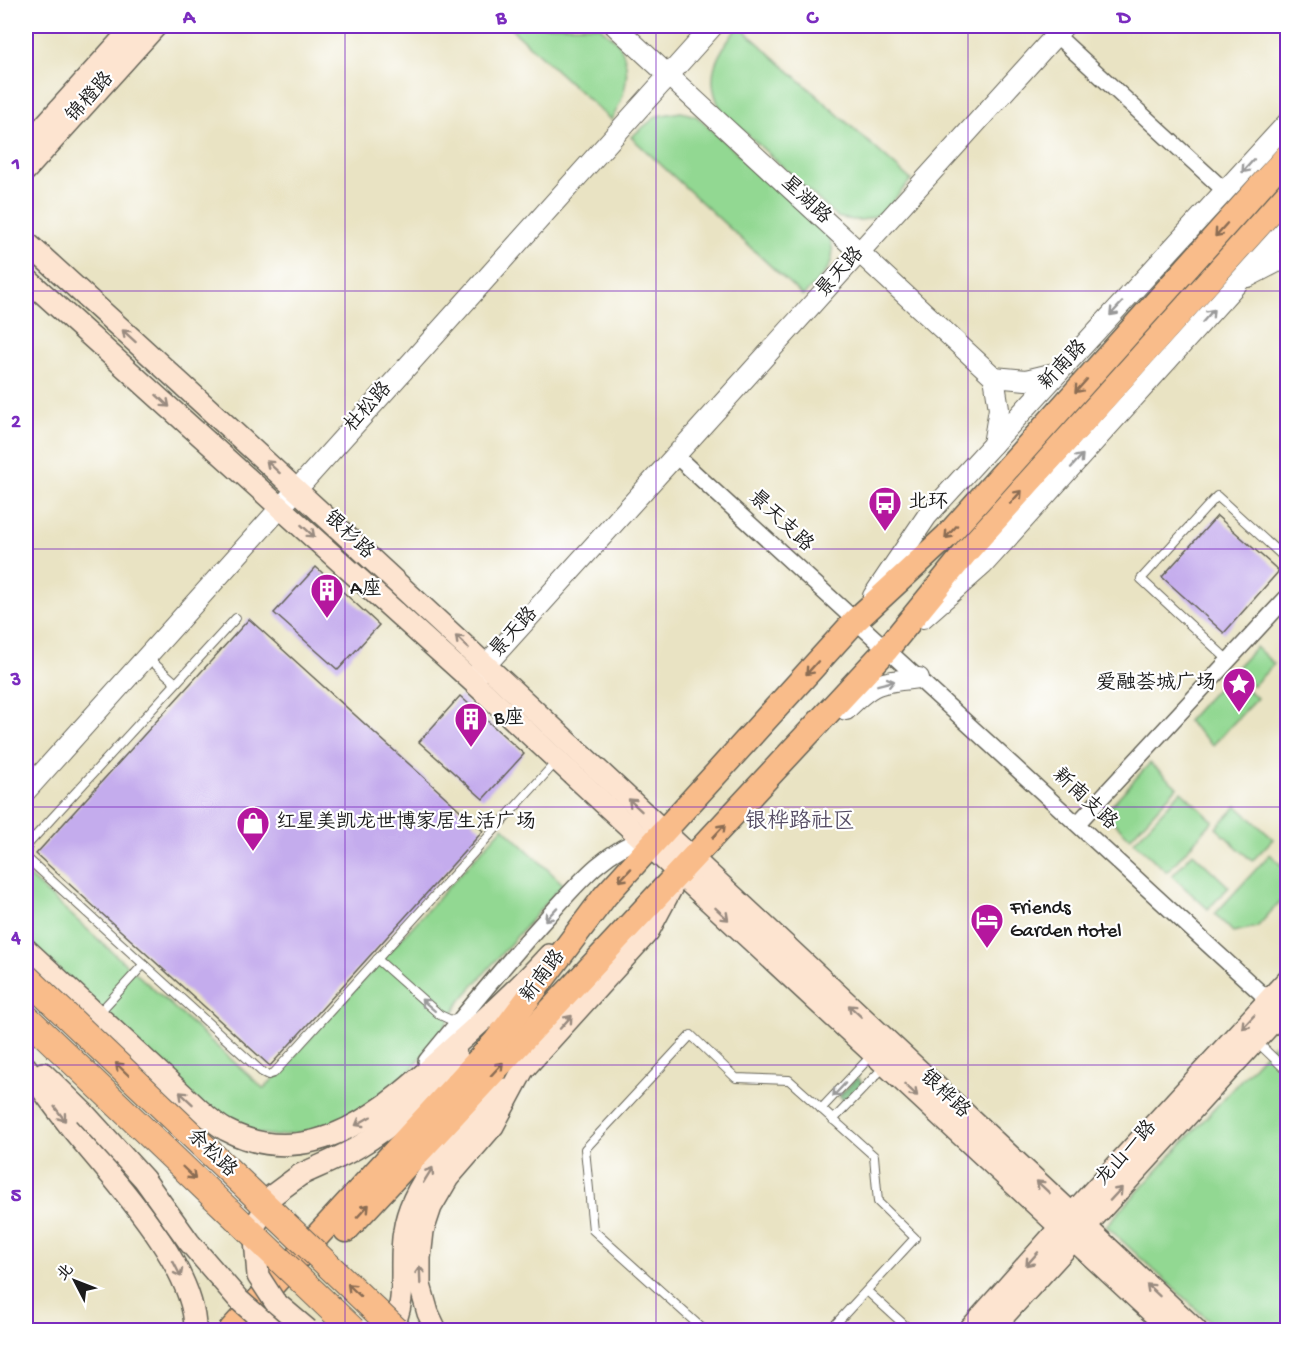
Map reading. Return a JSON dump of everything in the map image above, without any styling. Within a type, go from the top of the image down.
[{"type":"highway","name":"余松路","points":[[26,977],[396,1330]]},
{"type":"highway","name":"余松路","points":[[26,1017],[353,1330]]},
{"type":"main road","name":"锦橙路","points":[[26,146],[134,26]]},
{"type":"main road","name":"锦橙路","points":[[26,171],[156,26]]},
{"type":"main road","name":"新南路","points":[[231,1330],[496,1041],[605,896],[651,840],[855,621],[947,536],[1287,155]]},
{"type":"main road","name":"新南路","points":[[252,1330],[887,649],[968,551],[1287,193]]},
{"type":"main road","name":"银杉路","points":[[26,242],[486,664],[651,840]]},
{"type":"main road","name":"银杉路","points":[[26,278],[280,506],[557,761],[651,840],[686,866]]},
{"type":"main road","name":"银桦路","points":[[686,866],[1072,1228],[1171,1330]]},
{"type":"main road","points":[[391,1330],[399,1316],[402,1297],[401,1252],[404,1228],[411,1206],[430,1171],[648,932],[686,866]]},
{"type":"main road","points":[[308,1330],[275,1302],[258,1276],[254,1227],[273,1196],[300,1175],[357,1148],[411,1108],[439,1081],[517,990],[605,896]]},
{"type":"main road","points":[[26,949],[201,1111],[225,1130],[249,1139],[277,1144],[310,1142],[343,1132],[369,1118],[397,1097],[517,990]]},
{"type":"main road","name":"龙山一路","points":[[969,1330],[1256,1041],[1279,1006],[1287,979]]},
{"type":"main road","name":"龙山一路","points":[[992,1330],[1072,1228],[1279,1006]]},
{"type":"main road","points":[[26,1056],[84,1113],[144,1179],[189,1242],[239,1300],[273,1330]]},
{"type":"main road","points":[[26,1067],[70,1127],[127,1196],[171,1258],[189,1292],[195,1330]]},
{"type":"main road","points":[[436,1330],[428,1313],[420,1285],[423,1231],[431,1207],[448,1178],[493,1126],[523,1070]]},
{"type":"main road","name":"银桦路","points":[[1072,1228],[1196,1330]]},
{"type":"street","name":"星湖路","points":[[615,26],[994,377]]},
{"type":"street","name":"杜松路","points":[[26,791],[713,26]]},
{"type":"street","name":"景天路","points":[[472,681],[1060,30],[1225,191]]},
{"type":"street","name":"新南路","points":[[855,621],[927,516],[1287,122]]},
{"type":"street","name":"新南路","points":[[887,649],[983,565],[1287,227]]},
{"type":"street","points":[[1238,282],[1277,262],[1287,261]]},
{"type":"street","points":[[993,444],[999,410],[994,377],[1026,380],[1059,372]]},
{"type":"street","name":"景天支路","points":[[675,454],[855,621]]},
{"type":"street","points":[[1078,823],[1287,596]]},
{"type":"street","name":"新南支路","points":[[855,621],[1279,1006]]},
{"type":"street","points":[[805,738],[827,730],[864,691],[883,682],[919,678]]},
{"type":"street","points":[[397,1097],[502,967],[594,867],[615,851],[651,840]]},
{"type":"lane","points":[[1228,660],[1141,579],[1217,496],[1287,561]]},
{"type":"lane","points":[[236,618],[30,842],[27,850],[28,859],[268,1075],[273,1073],[557,761]]},
{"type":"lane","points":[[146,656],[176,683]]},
{"type":"lane","points":[[377,959],[440,1015],[451,1020],[460,1019],[479,1009]]},
{"type":"lane","points":[[97,1015],[143,964]]},
{"type":"lane","points":[[489,1004],[517,990]]},
{"type":"lane","points":[[704,1330],[593,1230],[585,1149],[691,1035],[736,1078],[789,1080],[874,1156],[878,1202],[915,1238],[830,1330]]},
{"type":"lane","points":[[1256,1041],[1283,1067],[1287,1066]]},
{"type":"lane","points":[[821,1109],[885,1053]]},
{"type":"lane","points":[[833,1120],[885,1053]]},
{"type":"lane","points":[[867,1291],[910,1330]]},
{"type":"green space","points":[[508,26],[599,26],[613,38],[624,55],[627,74],[620,103],[611,120]]},
{"type":"green space","points":[[739,26],[911,180],[880,213],[862,220],[837,217],[721,110],[713,86],[715,65],[724,46]]},
{"type":"green space","points":[[681,112],[696,116],[827,233],[833,253],[831,261],[823,275],[803,296],[631,137],[657,116]]},
{"type":"green space","points":[[1256,647],[1274,664],[1253,686],[1235,669]]},
{"type":"green space","points":[[1230,674],[1257,698],[1213,745],[1187,721]]},
{"type":"green space","points":[[1150,763],[1177,787],[1130,838],[1104,813]]},
{"type":"green space","points":[[1181,791],[1213,821],[1167,872],[1134,842]]},
{"type":"green space","points":[[1237,806],[1273,839],[1252,861],[1216,828]]},
{"type":"green space","points":[[503,827],[563,884],[461,1000],[435,1042],[392,1090],[335,1127],[276,1136],[250,1132],[205,1109],[26,938],[26,874],[264,1089]]},
{"type":"green space","points":[[1193,853],[1229,887],[1208,909],[1172,876]]},
{"type":"green space","points":[[1270,854],[1287,871],[1287,894],[1257,927],[1233,932],[1215,914]]},
{"type":"green space","points":[[1273,1045],[1287,1093],[1287,1330],[1219,1330],[1106,1226]]},
{"type":"green space","points":[[857,1077],[863,1084],[846,1102],[839,1096]]},
{"type":"building","points":[[1217,516],[1279,571],[1224,633],[1162,577]]},
{"type":"building","name":"A座","points":[[316,567],[379,625],[338,670],[274,613]]},
{"type":"building","name":"红星美凯龙世博家居生活广场","points":[[249,619],[483,831],[270,1066],[36,854]]},
{"type":"building","name":"B座","points":[[460,696],[524,754],[483,799],[419,742]]},
{"type":"place","name":"北环","points":[[885,532]]},
{"type":"place","name":"A座","points":[[327,619]]},
{"type":"place","name":"爱融荟城广场","points":[[1239,713]]},
{"type":"place","name":"B座","points":[[471,748]]},
{"type":"place","name":"红星美凯龙世博家居生活广场","points":[[253,852]]},
{"type":"place","name":"Friends Garden Hotel","points":[[987,949]]},
{"type":"district","name":"银桦路社区","points":[[800,823]]}]
